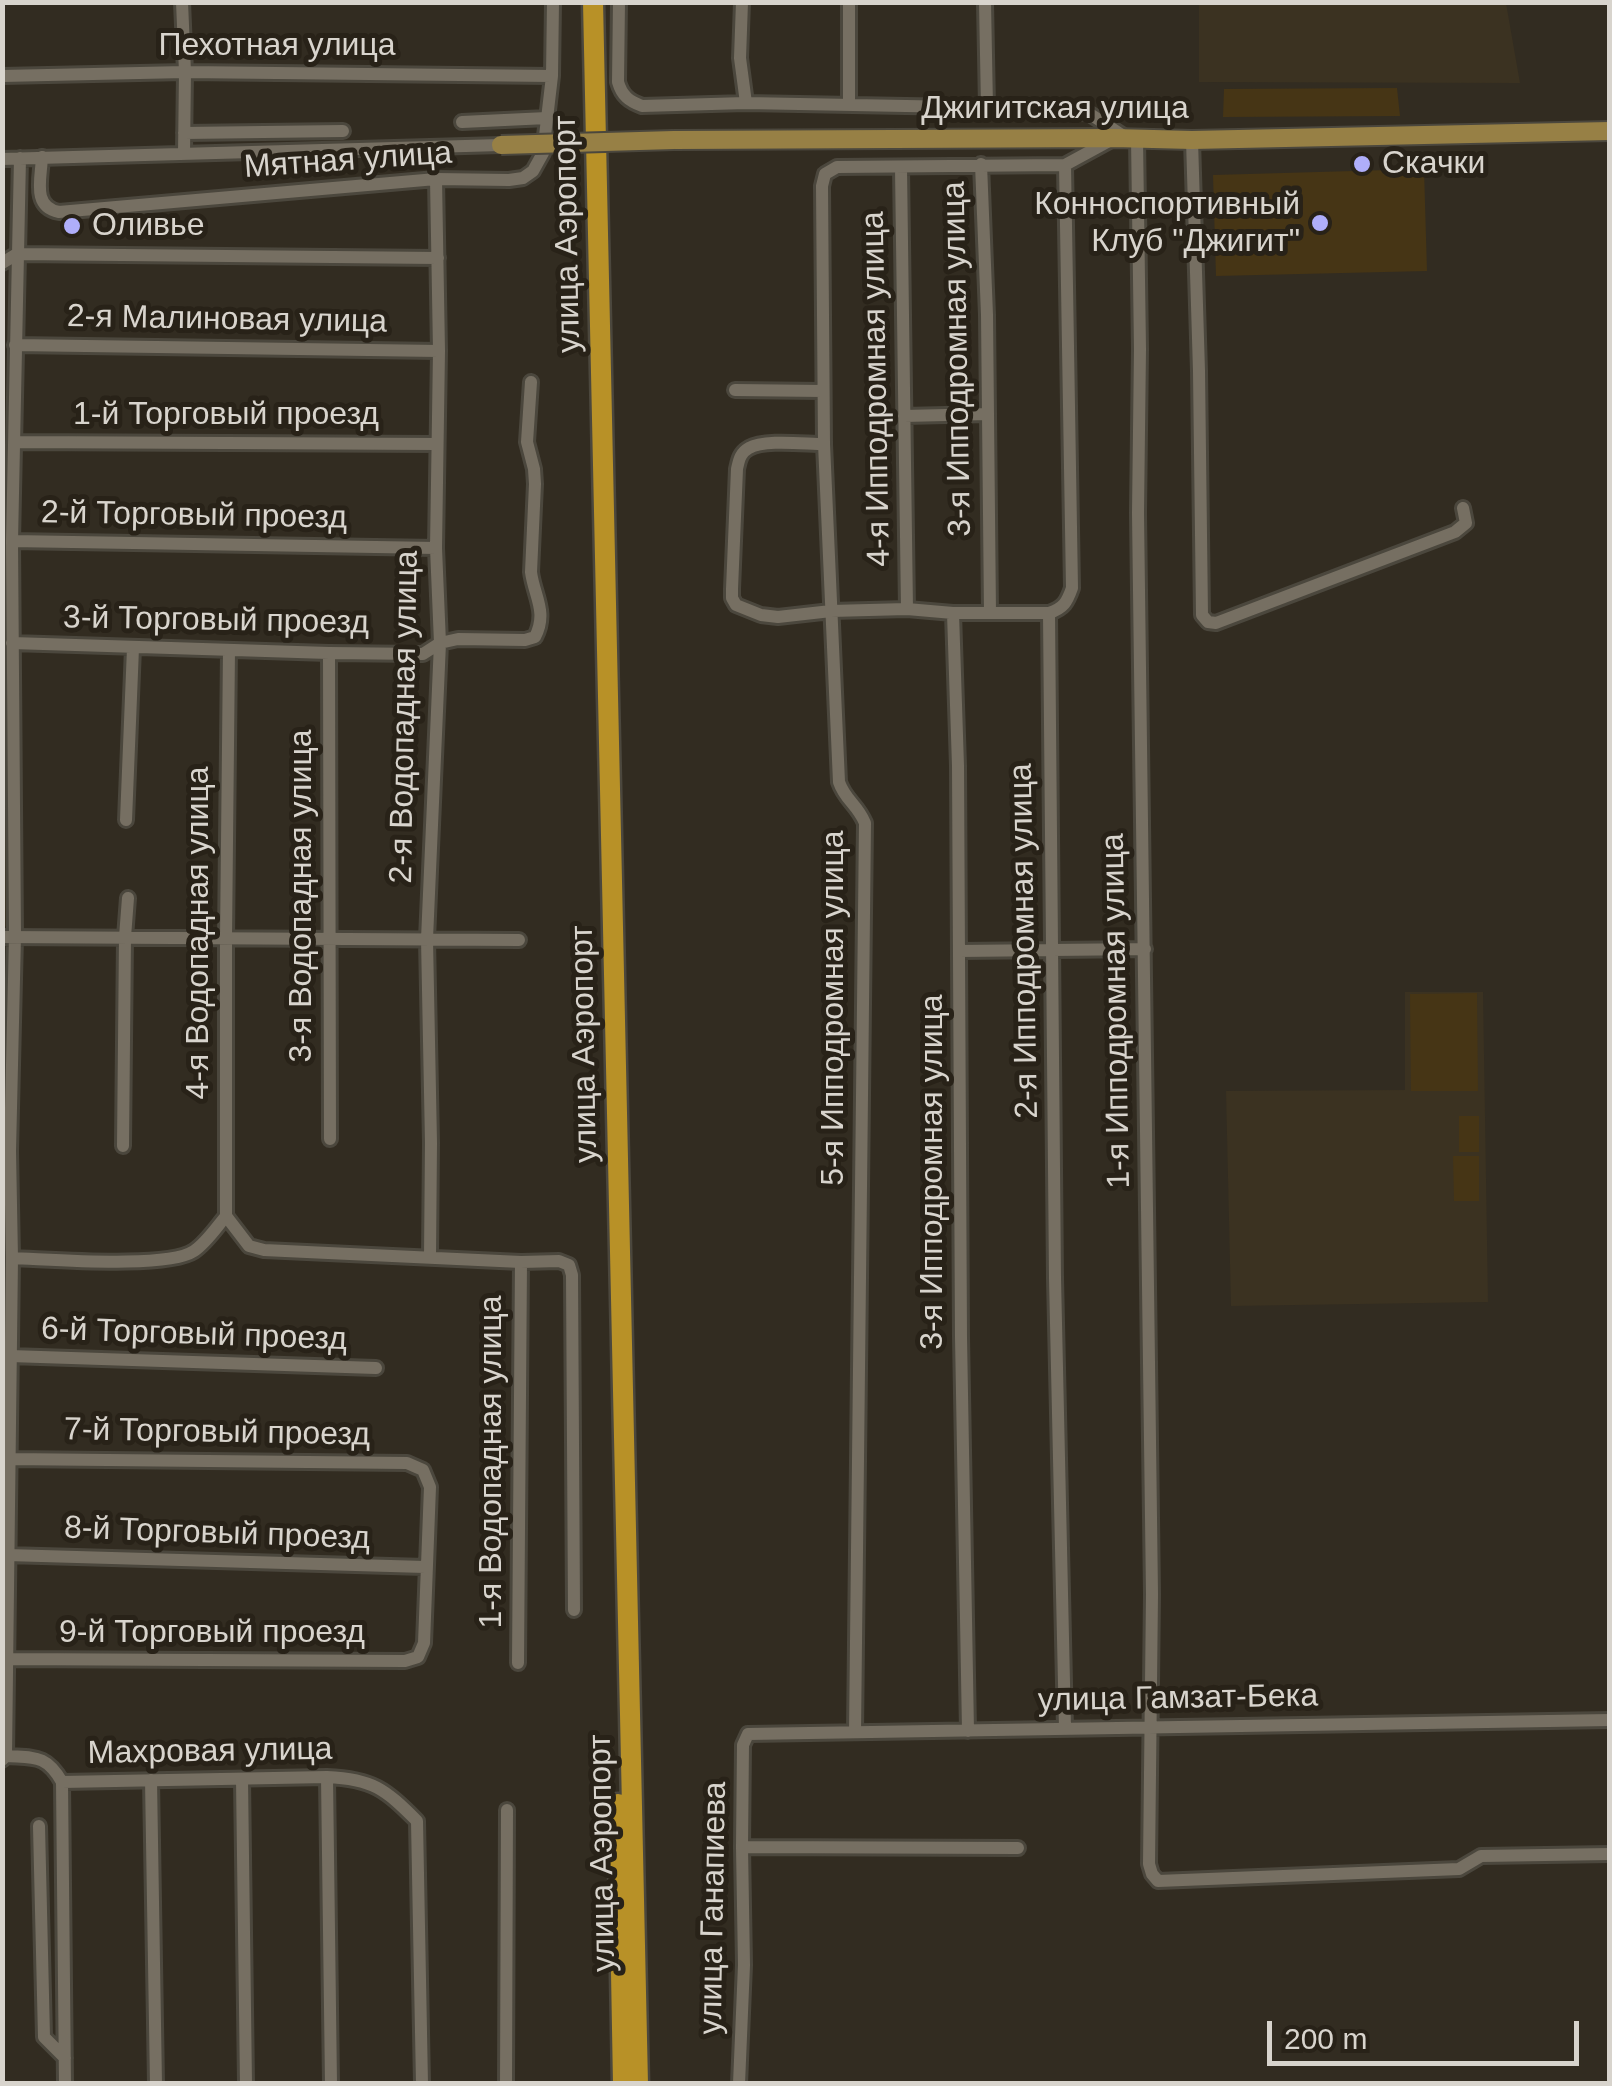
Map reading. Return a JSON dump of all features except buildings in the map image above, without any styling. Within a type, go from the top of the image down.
[{"type":"main road","name":"улица Аэропорт","points":[[580,2],[623,2084]]},
{"type":"main road","name":"улица Аэропорт","points":[[593,2],[638,2084]]},
{"type":"street","points":[[182,2],[184,153]]},
{"type":"street","name":"Мятная улица","points":[[42,158],[40,196],[50,211],[59,212],[436,179],[523,178],[533,171],[543,154],[552,76],[554,2]]},
{"type":"street","points":[[619,2],[618,82],[621,92],[642,106],[746,103],[1066,109],[1090,114],[1126,138]]},
{"type":"street","points":[[742,2],[740,58],[746,103]]},
{"type":"street","points":[[848,2],[849,104]]},
{"type":"street","points":[[985,2],[987,107]]},
{"type":"street","name":"Пехотная улица","points":[[2,76],[185,72],[552,76]]},
{"type":"street","points":[[462,122],[547,118]]},
{"type":"street","points":[[184,133],[344,131]]},
{"type":"street","name":"Джигитская улица","points":[[501,145],[674,140],[1192,140],[1610,131]]},
{"type":"street","points":[[901,168],[1065,165],[1126,138]]},
{"type":"street","name":"1-я Ипподромная улица","points":[[1126,138],[1140,348],[1138,533],[1152,1575],[1149,1864],[1158,1880],[1460,1870],[1481,1856],[1610,1854]]},
{"type":"street","points":[[1192,140],[1202,615],[1208,622],[1216,623],[1455,532],[1466,523],[1464,508]]},
{"type":"street","points":[[2,159],[501,145]]},
{"type":"street","points":[[4,1758],[14,442],[9,372],[16,345],[20,158]]},
{"type":"street","name":"3-я Ипподромная улица","points":[[981,164],[990,613]]},
{"type":"street","points":[[824,444],[763,444],[740,456],[736,469],[732,598],[736,605],[761,616],[778,617],[907,609],[1049,613],[1061,609],[1068,601],[1072,588],[1065,165]]},
{"type":"street","name":"5-я Ипподромная улица","points":[[854,1732],[865,822],[860,810],[843,794],[839,782],[824,444],[822,186],[825,174],[837,168],[901,168]]},
{"type":"street","name":"4-я Ипподромная улица","points":[[901,168],[907,609]]},
{"type":"street","name":"2-я Водопадная улица","points":[[430,1256],[427,939],[440,644],[436,548],[436,179]]},
{"type":"street","points":[[2,263],[17,254],[438,258]]},
{"type":"street","name":"2-я Малиновая улица","points":[[16,345],[438,351]]},
{"type":"street","name":"3-й Торговый проезд","points":[[12,642],[423,654],[458,638],[535,637],[539,629],[539,599],[531,572],[535,484],[527,442],[532,382]]},
{"type":"street","points":[[734,390],[823,390]]},
{"type":"street","points":[[904,416],[988,414]]},
{"type":"street","name":"1-й Торговый проезд","points":[[14,442],[437,444]]},
{"type":"street","name":"2-й Торговый проезд","points":[[12,541],[436,548]]},
{"type":"street","name":"3-я Ипподромная улица","points":[[953,613],[968,1731]]},
{"type":"street","name":"2-я Ипподромная улица","points":[[1049,613],[1065,1728]]},
{"type":"street","points":[[126,820],[133,648]]},
{"type":"street","name":"4-я Водопадная улица","points":[[226,1216],[230,650]]},
{"type":"street","name":"3-я Водопадная улица","points":[[329,654],[330,1139]]},
{"type":"street","points":[[123,1146],[128,898]]},
{"type":"street","points":[[9,937],[519,940]]},
{"type":"street","points":[[959,951],[1145,949]]},
{"type":"street","points":[[9,1253],[140,1262],[177,1258],[191,1254],[226,1216],[249,1246],[264,1250],[559,1261],[569,1265],[574,1610]]},
{"type":"street","name":"1-я Водопадная улица","points":[[518,1663],[521,1262]]},
{"type":"street","name":"6-й Торговый проезд","points":[[10,1356],[376,1368]]},
{"type":"street","name":"7-й Торговый проезд","points":[[8,1459],[407,1463],[423,1470],[430,1487],[425,1567]]},
{"type":"street","name":"8-й Торговый проезд","points":[[7,1555],[425,1567]]},
{"type":"street","name":"9-й Торговый проезд","points":[[6,1659],[406,1661],[418,1656],[424,1643],[425,1567]]},
{"type":"street","name":"улица Гамзат-Бека","points":[[748,1734],[1610,1720]]},
{"type":"street","name":"улица Ганапиева","points":[[739,2084],[744,1966],[743,1745],[748,1734]]},
{"type":"street","name":"Махровая улица","points":[[4,1758],[48,1762],[62,1782],[351,1778],[378,1786],[394,1797],[417,1820],[422,2084]]},
{"type":"street","points":[[327,1777],[332,2084]]},
{"type":"street","points":[[242,1778],[246,2084]]},
{"type":"street","points":[[151,1780],[156,2084]]},
{"type":"street","points":[[62,1782],[65,2084]]},
{"type":"street","points":[[506,2084],[507,1810]]},
{"type":"street","points":[[39,1826],[44,2037],[65,2058]]},
{"type":"street","points":[[742,1847],[1018,1848]]},
{"type":"shaded area","points":[[1199,3],[1506,3],[1520,83],[1199,82]]},
{"type":"shaded area","points":[[1397,88],[1400,116],[1223,117],[1224,89]]},
{"type":"shaded area","name":"Конноспортивный Клуб \"Джигит\"","points":[[1424,169],[1427,271],[1216,276],[1213,175]]},
{"type":"shaded area","points":[[2,641],[8,926],[3,927],[2,927]]},
{"type":"shaded area","points":[[1405,992],[1483,992],[1488,1302],[1231,1306],[1226,1091],[1405,1090]]},
{"type":"shaded area","points":[[1477,993],[1478,1091],[1411,1091],[1410,994]]},
{"type":"shaded area","points":[[1459,1116],[1479,1116],[1479,1152],[1459,1152]]},
{"type":"shaded area","points":[[1453,1156],[1479,1156],[1479,1201],[1454,1201]]},
{"type":"place","name":"Скачки","points":[[1362,164]]},
{"type":"place","name":"Конноспортивный Клуб \"Джигит\"","points":[[1320,223]]},
{"type":"place","name":"Оливье","points":[[72,226]]}]
